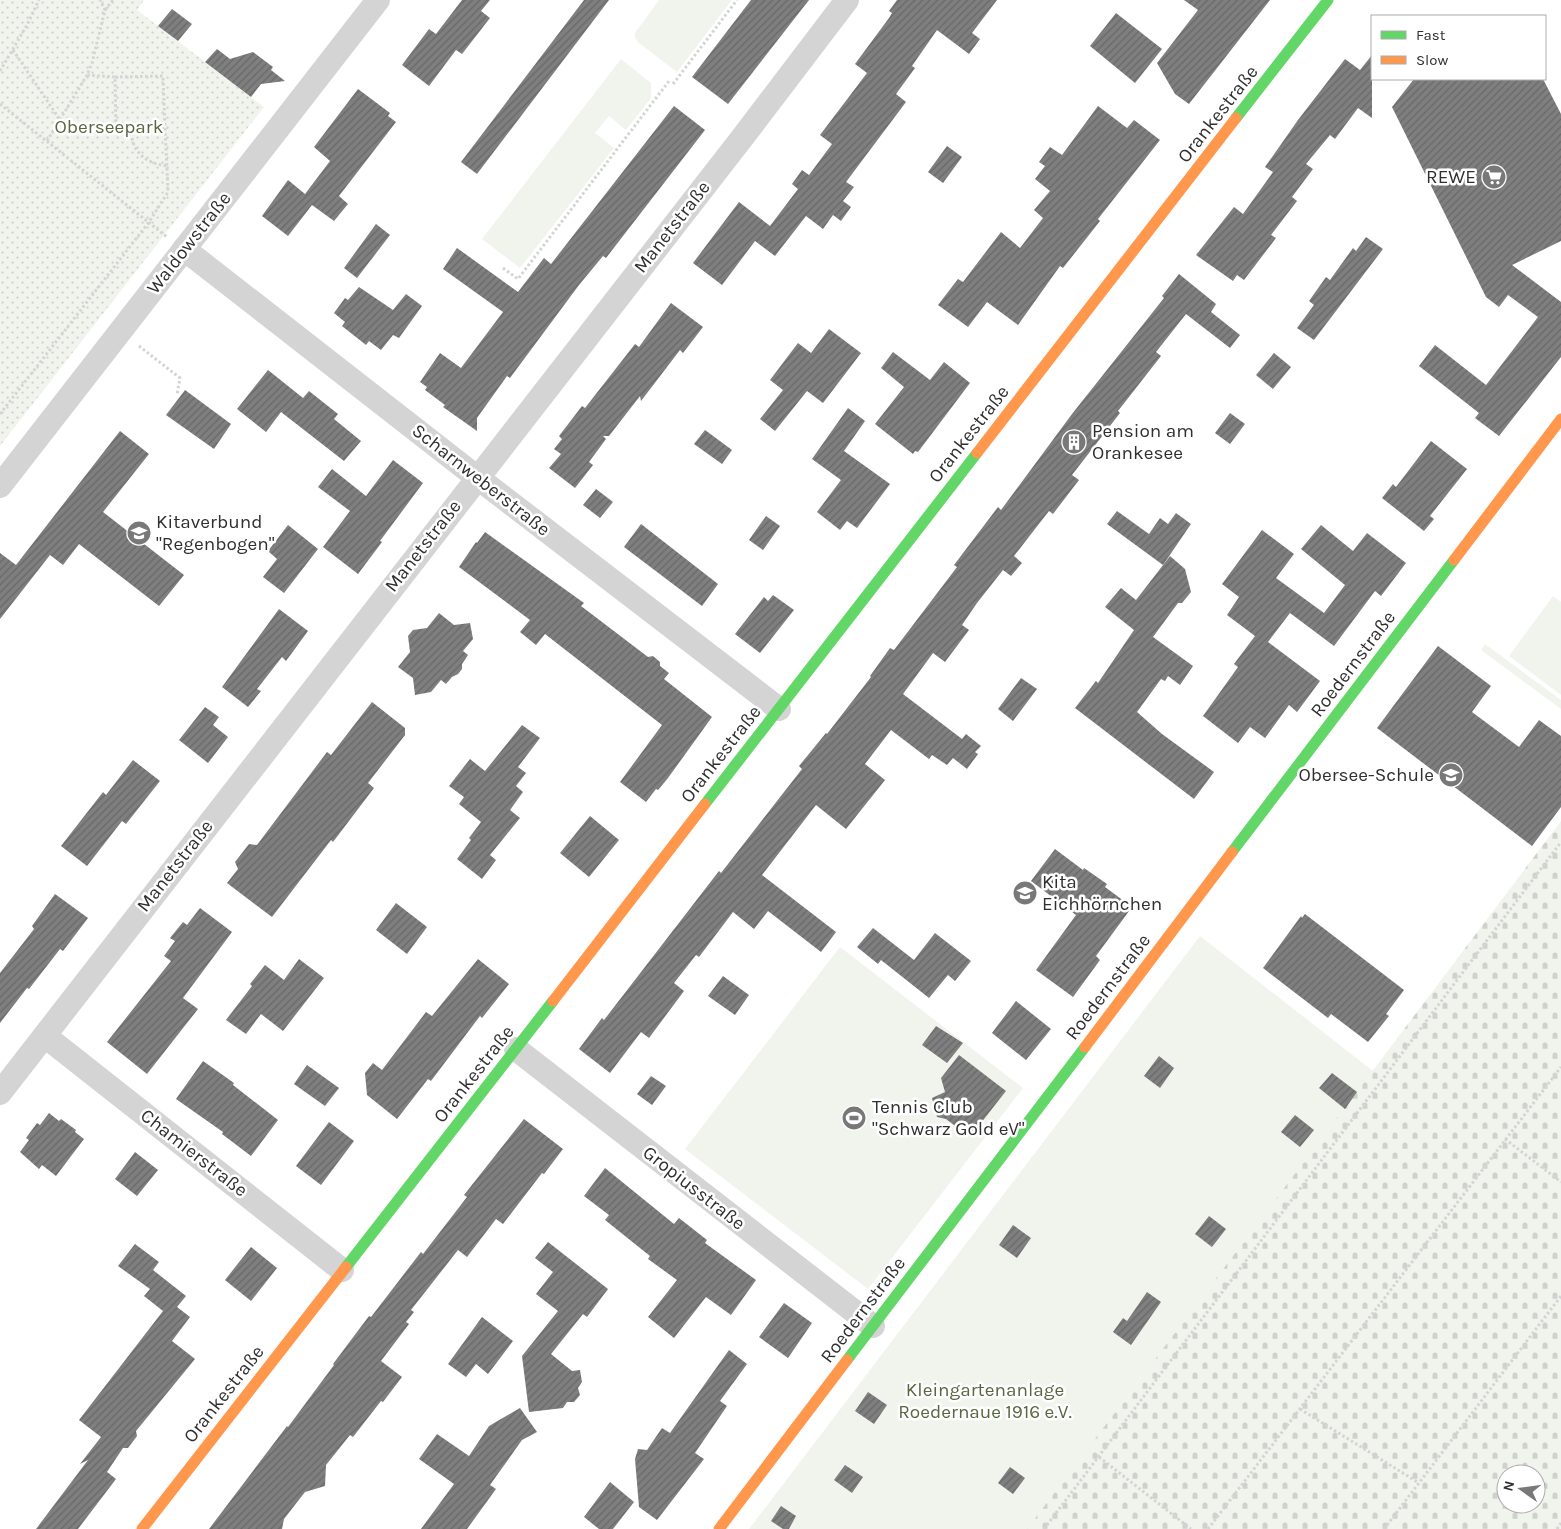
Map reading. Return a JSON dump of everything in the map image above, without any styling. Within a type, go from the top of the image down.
[{"type":"street","name":"Waldowstraße","points":[[0,486],[176,243],[378,0]]},
{"type":"street","name":"Manetstraße","points":[[0,1093],[732,151],[847,0]]},
{"type":"street","name":"Orankestraße","points":[[142,1529],[1328,0]]},
{"type":"street","name":"Scharnweberstraße","points":[[176,243],[477,478],[779,708]]},
{"type":"street","name":"Roedernstraße","points":[[719,1529],[1561,419]]},
{"type":"street","name":"Chamierstraße","points":[[44,1036],[342,1270]]},
{"type":"street","name":"Gropiusstraße","points":[[516,1049],[873,1326]]},
{"type":"path","points":[[0,71],[27,25],[39,0]]},
{"type":"path","points":[[100,0],[105,10]]},
{"type":"path","points":[[48,141],[87,75],[92,63],[105,10],[113,0]]},
{"type":"path","points":[[503,268],[518,279],[737,0]]},
{"type":"path","points":[[13,50],[60,120]]},
{"type":"path","points":[[0,414],[149,222],[168,192],[163,76],[115,78],[87,75]]},
{"type":"path","points":[[115,78],[116,129],[165,127]]},
{"type":"path","points":[[0,104],[176,243]]},
{"type":"path","points":[[131,128],[132,142],[137,152],[152,163],[167,166]]},
{"type":"path","points":[[136,344],[180,378],[177,395]]},
{"type":"path","points":[[1044,1529],[1561,842]]},
{"type":"path","points":[[1208,1529],[1561,1067]]},
{"type":"path","points":[[1505,1139],[1561,1182]]},
{"type":"path","points":[[1384,1529],[1561,1296]]},
{"type":"path","points":[[1300,1409],[1419,1483]]},
{"type":"path","points":[[1098,1457],[1191,1529]]},
{"type":"path","points":[[1556,1529],[1561,1523]]},
{"type":"green space","name":"Oberseepark","points":[[0,0],[144,0],[137,10],[264,107],[0,446]]},
{"type":"green space","points":[[659,0],[732,0],[677,72],[635,38],[635,33]]},
{"type":"green space","points":[[621,59],[651,83],[651,98],[626,130],[609,116],[595,133],[614,148],[520,268],[482,239]]},
{"type":"green space","points":[[1553,596],[1561,602],[1561,695],[1509,656]]},
{"type":"green space","points":[[1485,644],[1561,700],[1561,709],[1481,650]]},
{"type":"green space","points":[[1561,821],[1561,1529],[1027,1529]]},
{"type":"green space","name":"Kleingartenanlage Roedernaue 1916 e.V.","points":[[1200,936],[1373,1071],[1027,1529],[749,1529]]},
{"type":"green space","name":"Tennis Club \"Schwarz Gold eV\"","points":[[840,947],[1023,1088],[868,1289],[685,1149]]},
{"type":"building","points":[[462,0],[490,0],[481,11],[490,18],[462,54],[456,50],[429,86],[402,65],[429,29],[436,34]]},
{"type":"building","points":[[584,0],[609,0],[477,174],[461,162]]},
{"type":"building","points":[[751,0],[809,0],[728,104],[692,77]]},
{"type":"building","points":[[897,0],[997,0],[972,33],[980,39],[969,54],[937,30],[912,66],[915,68],[896,94],[906,102],[846,182],[854,187],[843,201],[851,207],[841,221],[833,215],[823,229],[806,216],[775,256],[755,241],[722,285],[693,263],[739,202],[770,226],[798,189],[792,184],[802,170],[809,175],[832,144],[820,135],[867,73],[855,64],[889,18],[892,13],[889,11]]},
{"type":"building","points":[[1184,0],[1270,0],[1189,104],[1175,94],[1157,63],[1198,10]]},
{"type":"building","points":[[172,9],[192,24],[178,41],[158,26]]},
{"type":"building","points":[[1116,13],[1162,49],[1135,83],[1090,46]]},
{"type":"building","points":[[217,49],[230,59],[253,52],[273,67],[271,70],[285,81],[261,84],[251,97],[205,62]]},
{"type":"building","points":[[1371,56],[1372,118],[1358,108],[1335,139],[1330,135],[1306,164],[1313,169],[1292,197],[1297,201],[1271,235],[1276,238],[1244,280],[1237,275],[1233,281],[1196,255],[1234,207],[1243,214],[1273,172],[1265,167],[1345,59],[1360,70]]},
{"type":"building","name":"REWE","points":[[1413,80],[1544,80],[1561,114],[1561,241],[1512,265],[1561,302],[1561,357],[1499,436],[1475,418],[1479,413],[1419,366],[1435,345],[1486,385],[1538,317],[1508,295],[1499,307],[1486,297],[1392,107]]},
{"type":"building","points":[[358,89],[390,113],[388,116],[396,122],[339,196],[348,204],[334,221],[312,205],[288,236],[262,216],[288,180],[305,194],[330,161],[314,147]]},
{"type":"building","points":[[674,106],[705,130],[606,258],[603,256],[579,285],[510,378],[507,376],[477,418],[477,431],[443,407],[445,405],[425,390],[427,387],[420,382],[440,353],[461,368],[503,312],[443,269],[457,248],[518,292],[544,258],[551,264]]},
{"type":"building","points":[[1098,106],[1127,128],[1134,120],[1160,140],[1098,219],[1100,221],[1063,268],[1060,266],[1018,325],[987,302],[968,327],[938,305],[958,279],[963,282],[1001,232],[1020,248],[1043,218],[1034,210],[1050,191],[1035,179],[1045,166],[1039,162],[1050,147],[1062,155]]},
{"type":"building","points":[[947,146],[962,157],[943,183],[928,172]]},
{"type":"building","points":[[376,224],[390,235],[357,278],[344,268]]},
{"type":"building","points":[[1366,237],[1383,249],[1314,340],[1297,328],[1314,305],[1309,301],[1326,277],[1330,280],[1353,248],[1356,251]]},
{"type":"building","points":[[1179,274],[1216,304],[1211,312],[1240,335],[1230,348],[1186,314],[1156,352],[1161,356],[1072,475],[1079,480],[1053,514],[1049,511],[1014,556],[1022,563],[1011,576],[1003,570],[977,603],[962,625],[969,630],[945,662],[933,653],[903,694],[962,739],[966,734],[981,746],[975,752],[978,754],[967,769],[953,758],[947,765],[932,755],[929,759],[891,730],[865,764],[885,780],[846,829],[816,805],[762,875],[836,932],[821,952],[768,911],[754,929],[733,912],[699,957],[696,955],[674,983],[684,991],[649,1038],[641,1032],[610,1073],[579,1049],[802,769],[799,766],[827,734],[871,677],[890,648],[894,650],[957,567],[954,565],[998,507],[1001,510],[1072,414],[1164,298],[1162,296]]},
{"type":"building","points":[[359,287],[393,310],[406,294],[422,306],[399,338],[393,335],[381,350],[369,341],[366,345],[342,326],[345,322],[334,313],[345,298],[348,300]]},
{"type":"building","points":[[671,303],[703,327],[683,353],[680,350],[641,401],[640,396],[609,436],[603,436],[606,439],[589,462],[593,465],[575,488],[549,468],[561,454],[554,449],[562,439],[559,436],[582,406],[585,408],[635,344],[639,347]]},
{"type":"building","points":[[829,329],[861,353],[823,403],[807,391],[775,431],[760,419],[783,390],[770,380],[798,343],[811,353]]},
{"type":"building","points":[[893,352],[930,380],[944,362],[970,383],[918,452],[915,451],[913,454],[875,424],[904,387],[881,368]]},
{"type":"building","points":[[1274,353],[1291,367],[1273,389],[1256,375]]},
{"type":"building","points":[[268,370],[303,398],[309,391],[338,414],[334,419],[361,441],[344,461],[281,412],[266,432],[237,409]]},
{"type":"building","points":[[185,390],[231,424],[214,449],[166,415]]},
{"type":"building","points":[[848,408],[865,421],[844,451],[890,484],[857,528],[847,521],[840,530],[817,512],[841,480],[812,459]]},
{"type":"building","points":[[1230,413],[1245,424],[1230,444],[1215,433]]},
{"type":"building","points":[[705,430],[732,450],[722,464],[694,444]]},
{"type":"building","points":[[120,431],[149,454],[103,512],[184,575],[159,606],[79,544],[63,565],[50,555],[0,619],[0,553],[16,565]]},
{"type":"building","points":[[1431,441],[1467,469],[1430,516],[1434,519],[1424,531],[1382,498],[1393,484],[1396,487]]},
{"type":"building","points":[[393,460],[423,483],[358,574],[323,547],[350,511],[318,487],[332,469],[366,496]]},
{"type":"building","points":[[596,489],[613,502],[600,518],[583,505]]},
{"type":"building","points":[[1117,511],[1149,534],[1160,518],[1168,524],[1176,513],[1191,524],[1163,565],[1107,524]]},
{"type":"building","points":[[766,516],[780,526],[763,550],[749,540]]},
{"type":"building","points":[[641,524],[718,584],[702,606],[624,547]]},
{"type":"building","points":[[288,525],[318,549],[284,593],[263,577],[277,559],[268,551]]},
{"type":"building","points":[[1321,525],[1353,551],[1367,533],[1406,563],[1381,596],[1375,591],[1334,646],[1290,613],[1268,642],[1320,681],[1297,712],[1289,705],[1265,738],[1250,727],[1238,743],[1203,716],[1238,667],[1234,664],[1255,636],[1227,615],[1239,597],[1222,584],[1262,530],[1294,554],[1276,578],[1324,613],[1345,585],[1301,549]]},
{"type":"building","points":[[485,532],[584,603],[581,606],[648,657],[653,656],[660,662],[660,666],[669,673],[664,679],[712,717],[668,778],[646,802],[620,782],[662,725],[545,634],[536,645],[520,632],[530,620],[459,567]]},
{"type":"building","points":[[1170,556],[1185,569],[1191,592],[1182,603],[1178,603],[1153,637],[1193,666],[1180,685],[1168,676],[1165,681],[1161,679],[1137,712],[1162,734],[1214,772],[1194,799],[1075,708],[1096,681],[1098,683],[1134,630],[1105,607],[1121,588],[1136,600]]},
{"type":"building","points":[[773,595],[794,610],[760,653],[735,634],[764,597],[768,601]]},
{"type":"building","points":[[279,609],[308,631],[286,661],[282,657],[257,689],[261,691],[248,707],[222,687]]},
{"type":"building","points":[[439,613],[454,625],[470,623],[473,639],[463,651],[468,655],[458,674],[452,677],[446,684],[441,680],[431,692],[415,695],[413,678],[398,667],[410,652],[408,636],[413,630],[427,628]]},
{"type":"building","points":[[1438,646],[1491,686],[1472,712],[1519,747],[1539,720],[1561,736],[1561,807],[1532,846],[1377,728]]},
{"type":"building","points":[[1021,678],[1037,689],[1013,721],[998,709]]},
{"type":"building","points":[[372,702],[405,728],[405,735],[368,783],[374,788],[272,917],[227,883],[238,869],[235,862],[249,844],[257,845],[327,752],[331,755]]},
{"type":"building","points":[[205,707],[219,717],[213,725],[228,737],[208,763],[179,740]]},
{"type":"building","points":[[522,725],[540,738],[518,767],[526,773],[516,786],[523,792],[510,810],[520,818],[490,855],[496,860],[482,879],[457,859],[481,822],[459,804],[464,797],[449,786],[470,759],[485,771]]},
{"type":"building","points":[[133,760],[160,781],[126,824],[122,821],[87,866],[61,846],[103,792],[106,795]]},
{"type":"building","points":[[590,816],[619,840],[589,877],[560,853]]},
{"type":"building","points":[[1055,849],[1083,870],[1084,868],[1107,884],[1105,887],[1132,907],[1096,956],[1100,960],[1073,997],[1036,970],[1076,915],[1031,881]]},
{"type":"building","points":[[55,894],[88,918],[63,951],[60,949],[0,1023],[0,973],[34,929],[32,926]]},
{"type":"building","points":[[396,903],[427,927],[407,954],[376,930]]},
{"type":"building","points":[[200,908],[232,932],[183,998],[198,1009],[147,1074],[107,1042],[171,961],[164,956],[175,941],[170,938],[183,922],[187,925]]},
{"type":"building","points":[[1305,914],[1404,990],[1386,1014],[1389,1016],[1368,1042],[1331,1014],[1328,1018],[1263,968],[1301,916],[1302,918]]},
{"type":"building","points":[[873,928],[914,960],[935,933],[971,961],[955,981],[948,975],[929,998],[881,960],[878,964],[857,947]]},
{"type":"building","points":[[299,959],[324,978],[283,1031],[261,1014],[246,1034],[226,1020],[252,986],[250,984],[265,965],[284,980]]},
{"type":"building","points":[[478,959],[509,984],[482,1018],[480,1016],[431,1081],[428,1079],[397,1119],[367,1095],[365,1073],[373,1063],[382,1070],[426,1012],[432,1016]]},
{"type":"building","points":[[723,976],[749,995],[735,1015],[708,996]]},
{"type":"building","points":[[1016,1001],[1051,1029],[1026,1060],[992,1033]]},
{"type":"building","points":[[936,1026],[963,1043],[947,1063],[922,1045]]},
{"type":"building","points":[[959,1055],[1006,1091],[970,1137],[946,1119],[937,1117],[932,1098],[945,1092],[941,1078]]},
{"type":"building","points":[[1159,1056],[1174,1068],[1160,1088],[1144,1076]]},
{"type":"building","points":[[203,1061],[234,1083],[233,1085],[278,1120],[251,1156],[222,1134],[223,1132],[176,1099]]},
{"type":"building","points":[[307,1065],[339,1088],[325,1106],[294,1084]]},
{"type":"building","points":[[1332,1073],[1357,1092],[1345,1109],[1319,1088]]},
{"type":"building","points":[[651,1076],[666,1086],[652,1105],[637,1094]]},
{"type":"building","points":[[49,1113],[76,1130],[75,1132],[84,1139],[56,1176],[42,1165],[39,1169],[20,1152],[29,1140],[26,1138],[37,1123],[40,1125]]},
{"type":"building","points":[[1295,1115],[1314,1130],[1300,1147],[1281,1132]]},
{"type":"building","points":[[524,1119],[563,1149],[503,1224],[496,1219],[467,1257],[458,1250],[411,1310],[414,1312],[406,1322],[409,1324],[381,1361],[402,1377],[353,1437],[350,1435],[326,1465],[325,1486],[305,1492],[284,1519],[282,1529],[209,1529],[288,1427],[369,1316],[371,1317],[421,1252],[423,1254],[467,1197],[464,1195]]},
{"type":"building","points":[[329,1122],[354,1141],[321,1185],[296,1166]]},
{"type":"building","points":[[135,1152],[158,1170],[137,1196],[115,1179]]},
{"type":"building","points":[[605,1168],[674,1224],[679,1218],[707,1240],[705,1243],[756,1280],[731,1315],[706,1297],[674,1338],[648,1317],[677,1280],[648,1259],[650,1256],[605,1220],[609,1215],[584,1196]]},
{"type":"building","points":[[1209,1216],[1226,1229],[1212,1247],[1195,1234]]},
{"type":"building","points":[[1013,1225],[1031,1238],[1017,1258],[999,1245]]},
{"type":"building","points":[[548,1242],[608,1289],[587,1317],[583,1314],[551,1354],[572,1371],[580,1370],[582,1382],[578,1388],[580,1395],[574,1402],[567,1402],[563,1408],[529,1412],[522,1356],[558,1311],[536,1294],[553,1272],[535,1258]]},
{"type":"building","points":[[135,1244],[159,1262],[153,1270],[186,1296],[177,1307],[190,1317],[172,1341],[195,1359],[136,1431],[137,1436],[128,1448],[123,1448],[107,1472],[116,1479],[78,1529],[36,1529],[88,1460],[80,1464],[101,1437],[79,1420],[163,1311],[144,1296],[150,1289],[118,1266]]},
{"type":"building","points":[[251,1247],[277,1268],[251,1301],[225,1280]]},
{"type":"building","points":[[1147,1292],[1161,1302],[1131,1345],[1113,1332],[1123,1318],[1127,1321]]},
{"type":"building","points":[[784,1303],[812,1323],[788,1358],[759,1337]]},
{"type":"building","points":[[482,1317],[513,1341],[488,1374],[476,1364],[466,1377],[448,1364]]},
{"type":"building","points":[[729,1350],[747,1364],[720,1401],[727,1406],[695,1453],[704,1459],[657,1520],[639,1507],[635,1459],[638,1449],[647,1450],[662,1428],[670,1433]]},
{"type":"building","points":[[868,1392],[887,1405],[874,1424],[855,1411]]},
{"type":"building","points":[[520,1408],[537,1432],[522,1440],[490,1485],[496,1489],[467,1529],[421,1529],[454,1484],[419,1459],[437,1434],[469,1456],[489,1426]]},
{"type":"building","points":[[845,1465],[863,1477],[852,1493],[834,1480]]},
{"type":"building","points":[[1010,1467],[1025,1478],[1013,1494],[998,1483]]},
{"type":"building","points":[[610,1482],[634,1502],[613,1529],[599,1529],[584,1517]]},
{"type":"building","points":[[781,1506],[796,1516],[789,1529],[783,1529],[771,1521]]},
{"type":"traffic: fast","points":[[1236,118],[1328,0]]},
{"type":"traffic: fast","points":[[705,804],[977,453]]},
{"type":"traffic: fast","points":[[1232,852],[1454,560]]},
{"type":"traffic: fast","points":[[346,1267],[553,1001]]},
{"type":"traffic: fast","points":[[847,1360],[1085,1047]]},
{"type":"traffic: slow","points":[[977,453],[1236,118]]},
{"type":"traffic: slow","points":[[1454,560],[1561,419]]},
{"type":"traffic: slow","points":[[553,1001],[705,804]]},
{"type":"traffic: slow","points":[[1085,1047],[1232,852]]},
{"type":"traffic: slow","points":[[142,1529],[346,1267]]},
{"type":"traffic: slow","points":[[719,1529],[847,1360]]},
{"type":"place","name":"REWE","points":[[1494,177]]},
{"type":"place","name":"Pension am Orankesee","points":[[1074,442]]},
{"type":"place","name":"Kitaverbund \"Regenbogen\"","points":[[139,533]]},
{"type":"place","name":"Obersee-Schule","points":[[1451,775]]},
{"type":"place","name":"Kita Eichhörnchen","points":[[1025,893]]},
{"type":"place","name":"Tennis Club \"Schwarz Gold eV\"","points":[[854,1118]]}]
